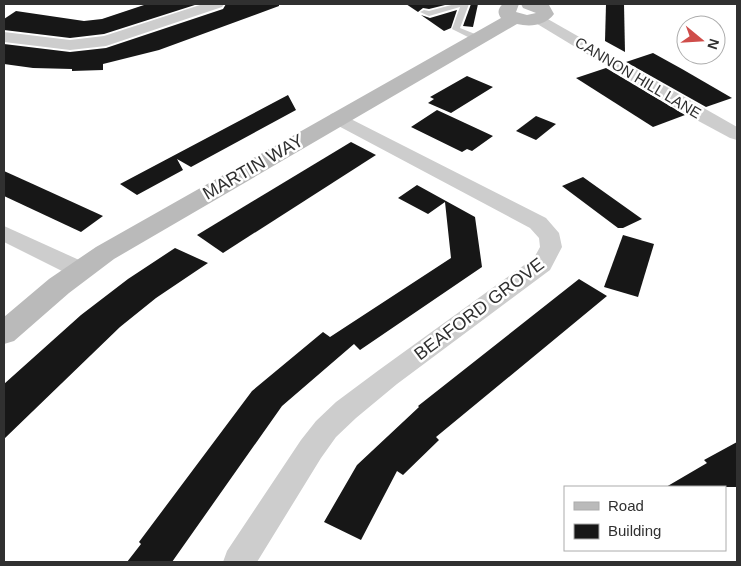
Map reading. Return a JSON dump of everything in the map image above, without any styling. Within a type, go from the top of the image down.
[{"type":"main road","name":"MARTIN WAY","points":[[4,333],[80,270],[105,253],[527,8]]},
{"type":"street","points":[[4,37],[56,45],[99,42],[124,36],[216,4]]},
{"type":"street","name":"CANNON HILL LANE","points":[[527,8],[697,113],[737,134]]},
{"type":"street","name":"BEAFORD GROVE","points":[[239,562],[311,449],[326,429],[346,410],[388,377],[542,264],[551,252],[552,240],[548,231],[538,223],[336,118]]},
{"type":"street","points":[[4,233],[80,270]]},
{"type":"lane","points":[[424,12],[429,14],[463,4]]},
{"type":"lane","points":[[463,4],[456,30],[476,38]]},
{"type":"building","points":[[147,4],[198,4],[104,34],[70,38],[4,30],[4,19],[16,11],[84,21],[102,19]]},
{"type":"building","points":[[226,4],[279,4],[279,6],[159,50],[103,64],[103,70],[72,71],[72,69],[33,68],[4,64],[4,44],[70,52],[106,48],[223,9]]},
{"type":"building","points":[[406,4],[449,4],[429,9],[423,8],[418,12]]},
{"type":"building","points":[[471,4],[478,4],[473,27],[463,26]]},
{"type":"building","points":[[606,4],[624,4],[625,52],[605,41]]},
{"type":"building","points":[[457,10],[451,28],[444,31],[421,15],[430,18]]},
{"type":"building","points":[[653,53],[732,98],[706,107],[626,62]]},
{"type":"building","points":[[606,68],[685,115],[653,127],[576,78]]},
{"type":"building","points":[[467,76],[493,87],[451,113],[428,103],[434,99],[430,97]]},
{"type":"building","points":[[288,95],[296,110],[191,167],[177,159],[183,170],[137,195],[120,184]]},
{"type":"building","points":[[437,110],[493,136],[472,151],[467,149],[462,152],[411,127]]},
{"type":"building","points":[[536,116],[556,124],[536,140],[516,131]]},
{"type":"building","points":[[351,142],[376,155],[223,253],[197,235]]},
{"type":"building","points":[[4,171],[103,216],[81,232],[4,196]]},
{"type":"building","points":[[583,177],[642,219],[623,228],[618,228],[562,186]]},
{"type":"building","points":[[417,185],[475,217],[482,267],[360,350],[354,344],[282,406],[172,562],[127,562],[141,544],[139,542],[252,391],[323,332],[330,337],[451,258],[445,202],[428,214],[398,198]]},
{"type":"building","points":[[623,235],[654,244],[638,297],[604,287]]},
{"type":"building","points":[[175,248],[208,263],[156,298],[120,327],[4,439],[4,384],[81,315],[128,279]]},
{"type":"building","points":[[579,279],[607,296],[436,437],[439,440],[403,475],[397,471],[361,540],[324,522],[357,465],[418,406]]},
{"type":"building","points":[[737,442],[737,487],[668,486],[707,463],[704,460]]}]
